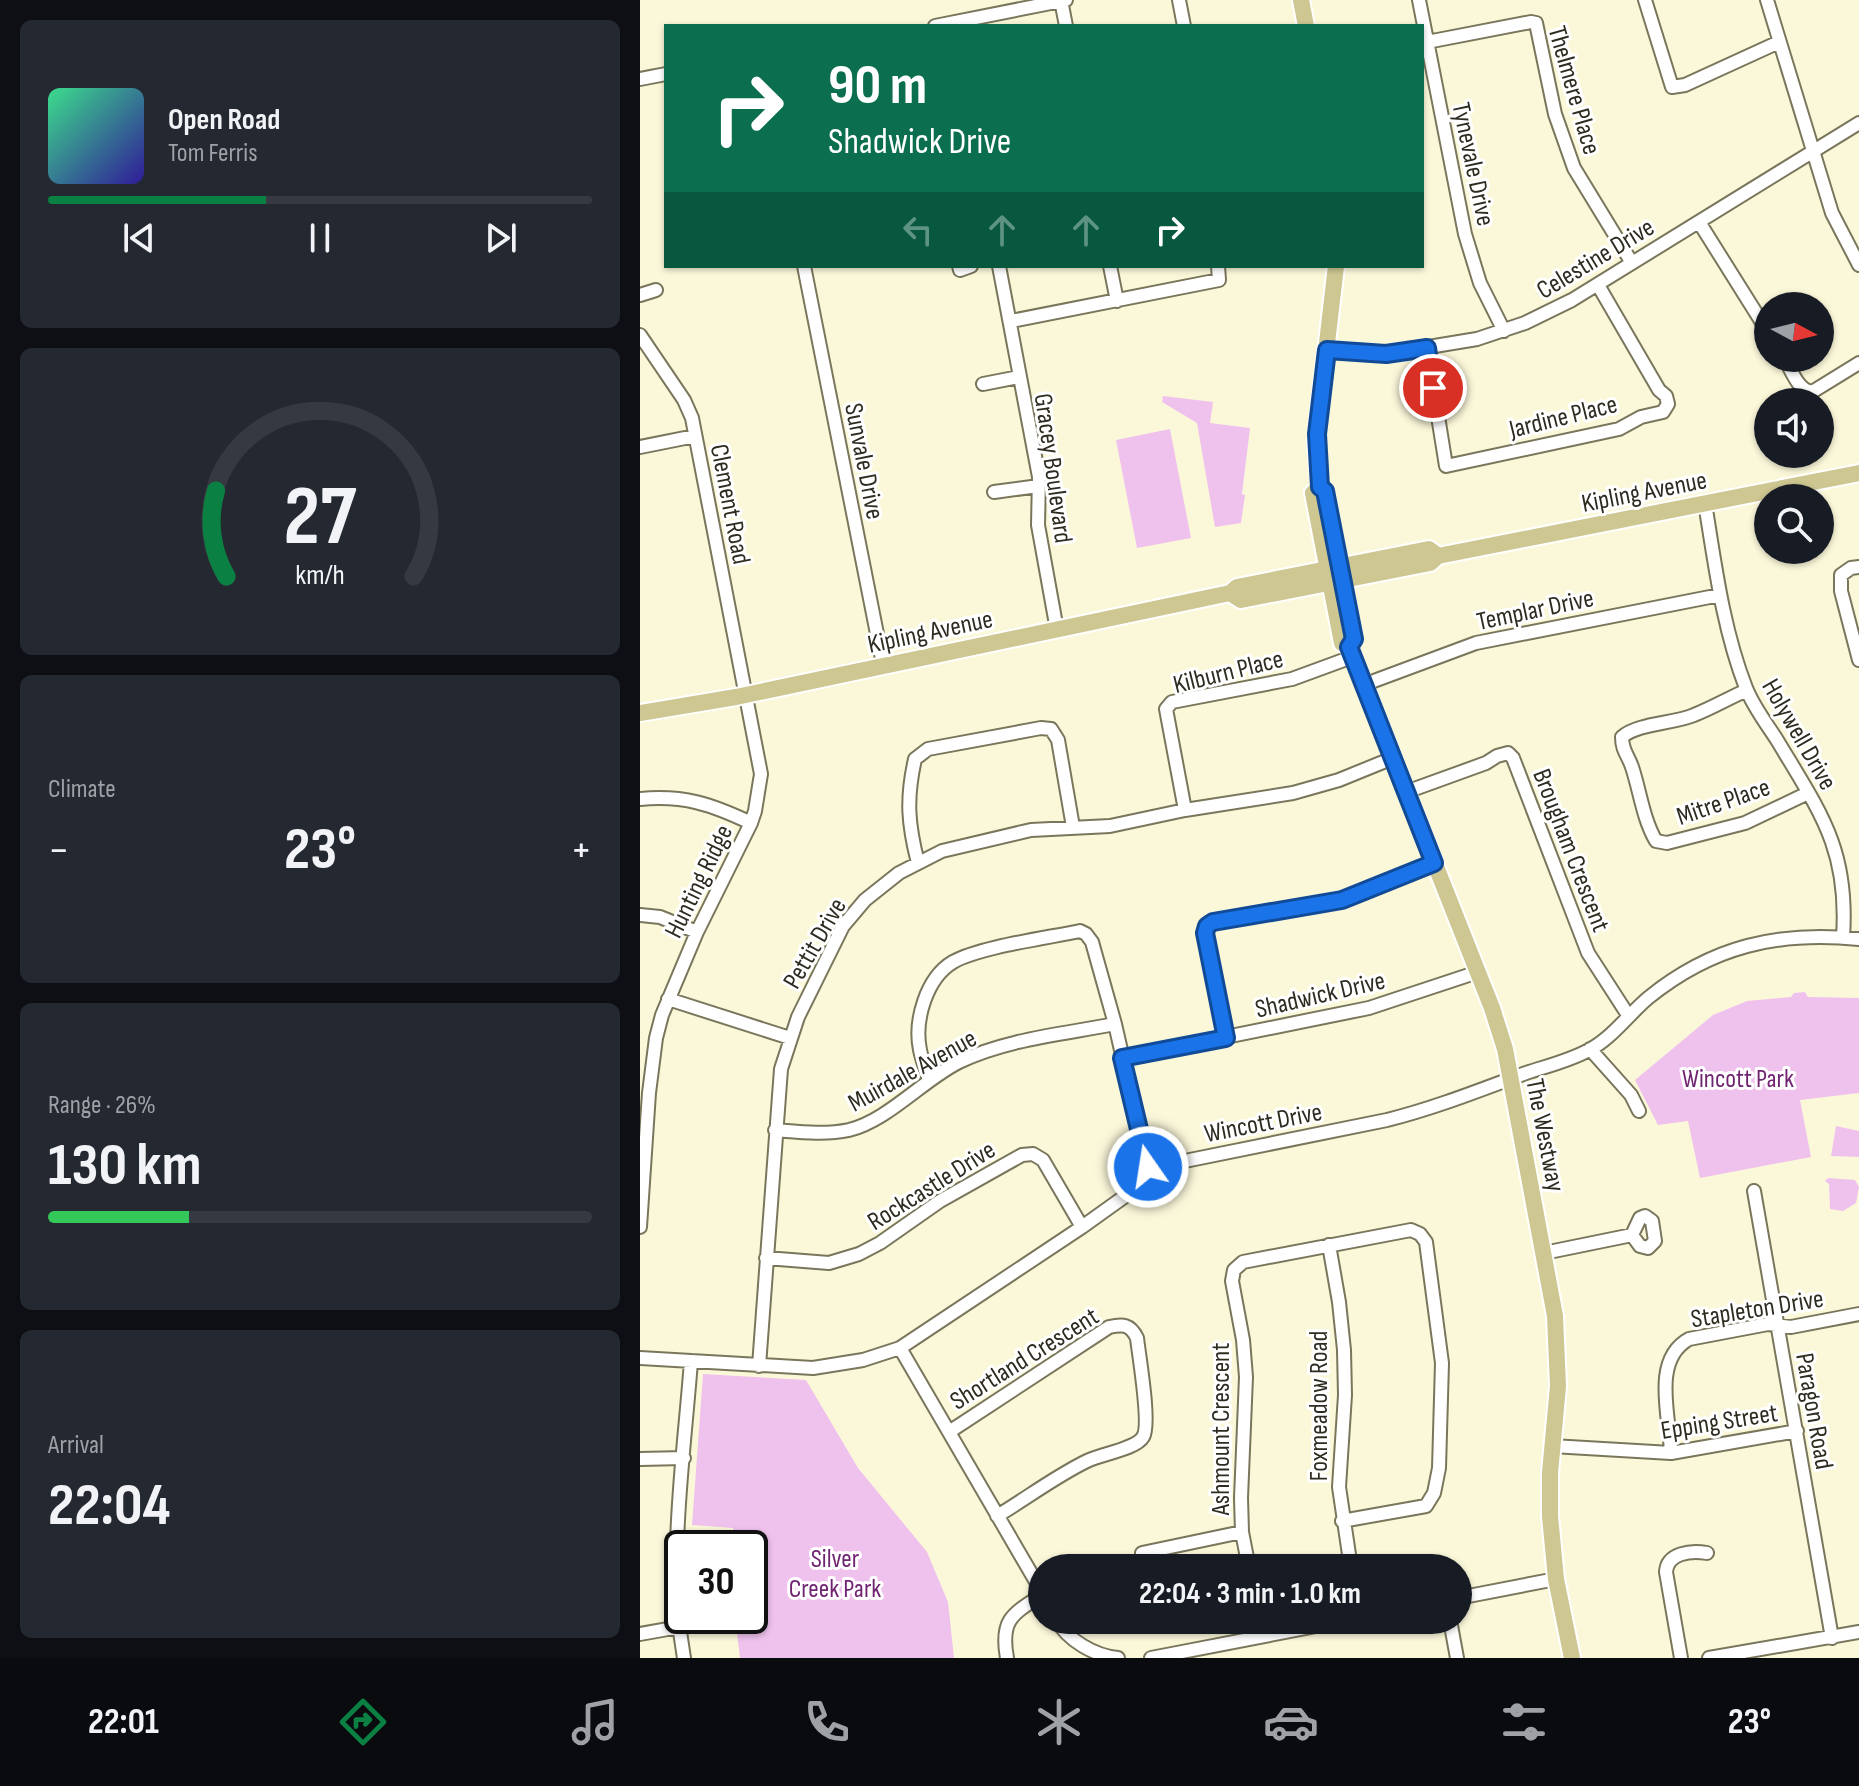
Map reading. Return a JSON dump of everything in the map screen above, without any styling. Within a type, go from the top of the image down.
[{"type":"main road","points":[[1301,0],[1306,24]]},
{"type":"main road","name":"The Westway","points":[[1336,268],[1317,434],[1320,487],[1313,493],[1335,575],[1342,643],[1350,652],[1478,972],[1499,1028],[1511,1079],[1554,1306],[1558,1352],[1557,1400],[1549,1501],[1556,1579],[1572,1658]]},
{"type":"main road","name":"Kipling Avenue","points":[[640,713],[746,695],[1230,593],[1241,600],[1429,549],[1438,556],[1859,473]]},
{"type":"street","points":[[945,24],[1062,0],[1066,24]]},
{"type":"street","points":[[1179,0],[1184,24]]},
{"type":"street","name":"Tynevale Drive","points":[[1419,0],[1424,24]]},
{"type":"street","points":[[1645,0],[1672,87],[1685,85],[1779,42]]},
{"type":"street","points":[[1767,0],[1832,213],[1859,265]]},
{"type":"street","name":"Thelmere Place","points":[[1427,42],[1536,23],[1555,114],[1574,168],[1632,263]]},
{"type":"street","name":"Tynevale Drive","points":[[1424,26],[1468,246],[1480,283],[1504,331]]},
{"type":"street","points":[[640,79],[664,74]]},
{"type":"street","name":"Celestine Drive","points":[[1327,350],[1386,354],[1427,348],[1504,331],[1559,308],[1859,123]]},
{"type":"street","points":[[1699,222],[1754,310]]},
{"type":"street","name":"Sunvale Drive","points":[[804,268],[883,664]]},
{"type":"street","name":"Gracey Boulevard","points":[[999,268],[1039,486],[1038,525],[1057,630]]},
{"type":"street","points":[[1110,268],[1117,301]]},
{"type":"street","points":[[1011,321],[1219,280],[1218,268]]},
{"type":"street","name":"Jardine Place","points":[[1427,348],[1446,466],[1619,429],[1641,417],[1663,412],[1668,404],[1666,396],[1659,390],[1598,285]]},
{"type":"street","points":[[640,295],[656,290]]},
{"type":"street","name":"Clement Road","points":[[640,335],[684,400],[692,418],[746,695]]},
{"type":"street","points":[[1792,372],[1805,391],[1812,392],[1859,363]]},
{"type":"street","points":[[983,384],[1019,377]]},
{"type":"street","points":[[640,447],[695,436]]},
{"type":"street","points":[[994,492],[1039,486]]},
{"type":"street","name":"Holywell Drive","points":[[1705,503],[1720,595],[1747,690],[1827,825],[1837,855],[1843,886],[1843,937]]},
{"type":"street","points":[[1859,567],[1841,575],[1841,591],[1859,660]]},
{"type":"street","name":"Templar Drive","points":[[1363,685],[1476,643],[1720,595]]},
{"type":"street","name":"Kilburn Place","points":[[1185,810],[1166,709],[1172,702],[1292,679],[1350,652]]},
{"type":"street","name":"Mitre Place","points":[[1747,690],[1693,716],[1664,725],[1631,729],[1622,737],[1622,749],[1631,763],[1650,831],[1656,841],[1667,843],[1745,823],[1808,793]]},
{"type":"street","name":"Hunting Ridge","points":[[640,1227],[642,1154],[656,1038],[668,999],[697,932],[751,823],[759,793],[761,774],[746,695]]},
{"type":"street","points":[[918,863],[907,804],[915,759],[928,749],[1041,728],[1051,729],[1058,740],[1073,827]]},
{"type":"street","name":"Brougham Crescent","points":[[1406,792],[1486,763],[1497,756],[1508,753],[1513,758],[1588,953],[1628,1015]]},
{"type":"street","name":"Pettit Drive","points":[[759,1366],[781,1069],[790,1038],[843,926],[865,900],[899,873],[942,851],[1031,830],[1110,826],[1185,810],[1293,793],[1339,780],[1393,758]]},
{"type":"street","points":[[640,799],[667,797],[690,800],[716,807],[751,823]]},
{"type":"street","points":[[1226,1038],[1205,933],[1207,926],[1213,922],[1342,900],[1434,863]]},
{"type":"street","points":[[640,915],[660,917],[697,932]]},
{"type":"street","points":[[929,1080],[919,1049],[920,1020],[932,980],[953,962],[980,953],[1080,931],[1092,942],[1115,1024],[1150,1177]]},
{"type":"street","name":"Wincott Drive","points":[[640,1358],[829,1367],[900,1348],[1082,1227],[1162,1167],[1182,1159],[1420,1112],[1590,1049],[1681,973],[1741,947],[1794,936],[1859,939]]},
{"type":"street","name":"Shadwick Drive","points":[[1122,1058],[1369,1008],[1478,972]]},
{"type":"street","points":[[668,999],[790,1038]]},
{"type":"street","name":"Muirdale Avenue","points":[[775,1130],[824,1133],[852,1129],[879,1116],[960,1062],[997,1048],[1115,1024]]},
{"type":"street","points":[[640,1037],[656,1038]]},
{"type":"street","points":[[1590,1049],[1631,1095],[1639,1111]]},
{"type":"street","name":"Rockcastle Drive","points":[[766,1258],[829,1263],[859,1254],[940,1201],[1022,1155],[1033,1154],[1043,1160],[1082,1227]]},
{"type":"street","name":"Paragon Road","points":[[1754,1191],[1832,1638]]},
{"type":"street","name":"Ashmount Crescent","points":[[1246,1554],[1241,1498],[1246,1377],[1232,1281],[1234,1270],[1243,1262],[1411,1230],[1420,1234],[1426,1242],[1442,1363],[1439,1468],[1434,1493],[1426,1506],[1342,1521]]},
{"type":"street","points":[[1544,1253],[1632,1235]]},
{"type":"street","name":"Foxmeadow Road","points":[[1329,1245],[1344,1350],[1345,1395],[1339,1487],[1348,1554]]},
{"type":"street","name":"Stapleton Drive","points":[[1671,1453],[1666,1392],[1668,1363],[1672,1352],[1689,1339],[1768,1324],[1791,1327],[1859,1314]]},
{"type":"street","name":"Shortland Crescent","points":[[949,1432],[1109,1327],[1122,1324],[1132,1328],[1137,1338],[1145,1416],[1143,1439],[1087,1460],[997,1516]]},
{"type":"street","points":[[900,1348],[1028,1570]]},
{"type":"street","points":[[680,1530],[691,1361]]},
{"type":"street","name":"Epping Street","points":[[1552,1446],[1671,1453],[1797,1431]]},
{"type":"street","points":[[640,1459],[684,1458]]},
{"type":"street","points":[[1142,1553],[1242,1532]]},
{"type":"street","points":[[1681,1658],[1666,1564],[1673,1556],[1707,1553]]},
{"type":"street","points":[[1472,1595],[1556,1579]]},
{"type":"street","points":[[1007,1658],[1003,1636],[1008,1621],[1028,1604]]},
{"type":"street","points":[[640,1634],[664,1630]]},
{"type":"street","points":[[1709,1658],[1859,1632]]},
{"type":"street","points":[[680,1634],[684,1658]]},
{"type":"street","points":[[1067,1634],[1083,1646],[1118,1658]]},
{"type":"street","points":[[1151,1658],[1273,1634]]},
{"type":"street","points":[[1453,1634],[1457,1658]]},
{"type":"green space","points":[[1163,396],[1213,402],[1210,423],[1250,428],[1241,523],[1215,527],[1197,423],[1162,402]]},
{"type":"green space","points":[[1170,429],[1191,538],[1137,548],[1116,440]]},
{"type":"green space","name":"Wincott Park","points":[[1805,992],[1808,997],[1859,998],[1859,1093],[1800,1100],[1811,1157],[1700,1178],[1688,1121],[1658,1125],[1635,1080],[1713,1015],[1747,1001],[1791,997],[1794,993]]},
{"type":"green space","points":[[1836,1126],[1859,1131],[1859,1157],[1831,1156]]},
{"type":"green space","points":[[1828,1178],[1855,1180],[1859,1187],[1856,1203],[1843,1211],[1830,1209],[1829,1184],[1825,1181]]},
{"type":"green space","name":"Silver Creek Park","points":[[703,1374],[806,1380],[858,1468],[927,1552],[948,1602],[954,1658],[740,1658],[737,1634],[768,1634],[768,1530],[692,1525]]},
{"type":"route","points":[[1148,1167],[1122,1058],[1226,1038],[1205,933],[1207,926],[1213,922],[1342,900],[1434,863],[1349,647],[1354,639],[1325,491],[1320,487],[1316,446],[1327,350],[1386,354],[1427,348],[1433,388]]}]
